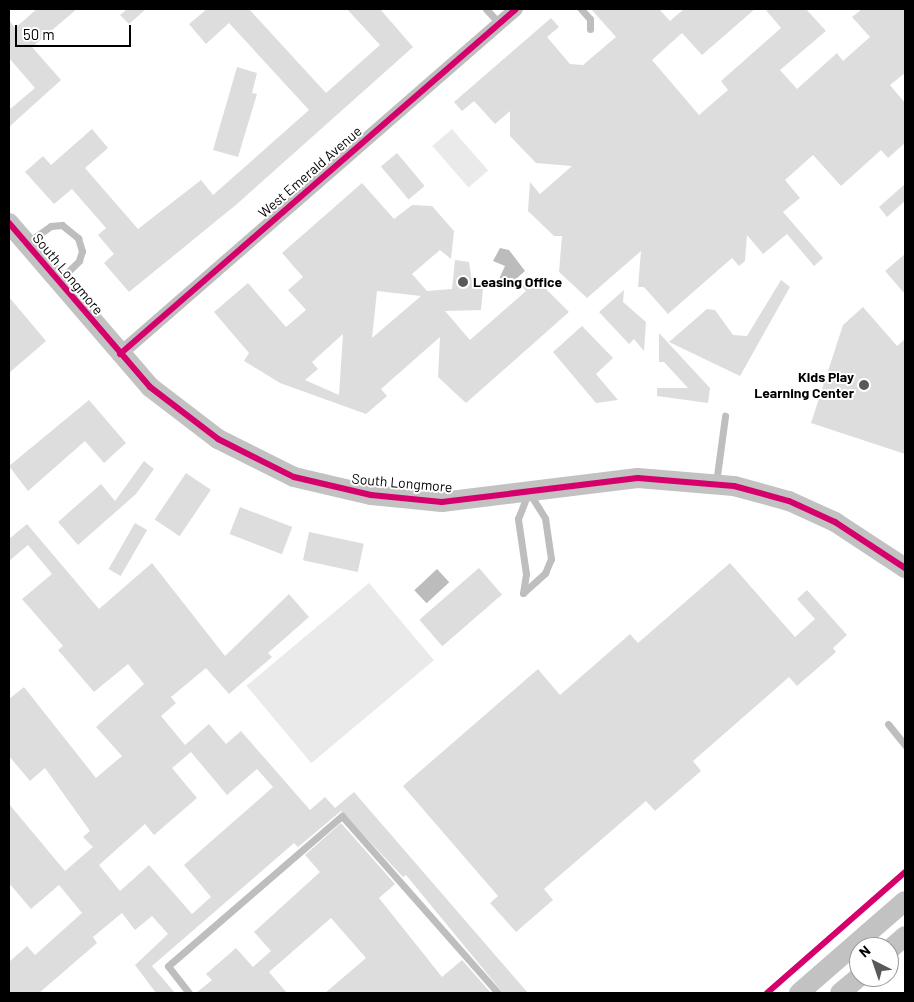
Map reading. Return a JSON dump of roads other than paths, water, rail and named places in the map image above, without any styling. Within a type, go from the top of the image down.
[{"type":"street","name":"West Emerald Avenue","points":[[120,354],[516,9]]},
{"type":"street","name":"South Longmore","points":[[9,223],[150,387],[196,424],[294,477],[371,496],[442,502],[638,478],[716,484],[789,502],[817,514],[905,568]]},
{"type":"street","points":[[868,937],[905,901]]},
{"type":"street","points":[[799,993],[849,953]]},
{"type":"street","points":[[816,993],[849,965]]},
{"type":"lane","points":[[486,9],[499,23]]},
{"type":"lane","points":[[581,9],[590,19],[590,29]]},
{"type":"lane","points":[[26,243],[51,226],[62,225],[78,238],[82,252],[79,261],[58,281]]},
{"type":"lane","points":[[716,484],[725,416]]},
{"type":"lane","points":[[529,491],[545,518],[551,559],[545,573],[523,593],[526,574],[518,519],[529,491]]},
{"type":"lane","points":[[888,724],[905,745]]},
{"type":"lane","points":[[189,993],[168,966],[342,816],[498,993]]},
{"type":"place","name":"Leasing Office","points":[[463,282]]},
{"type":"place","name":"Kids Play Learning Center","points":[[864,385]]}]
